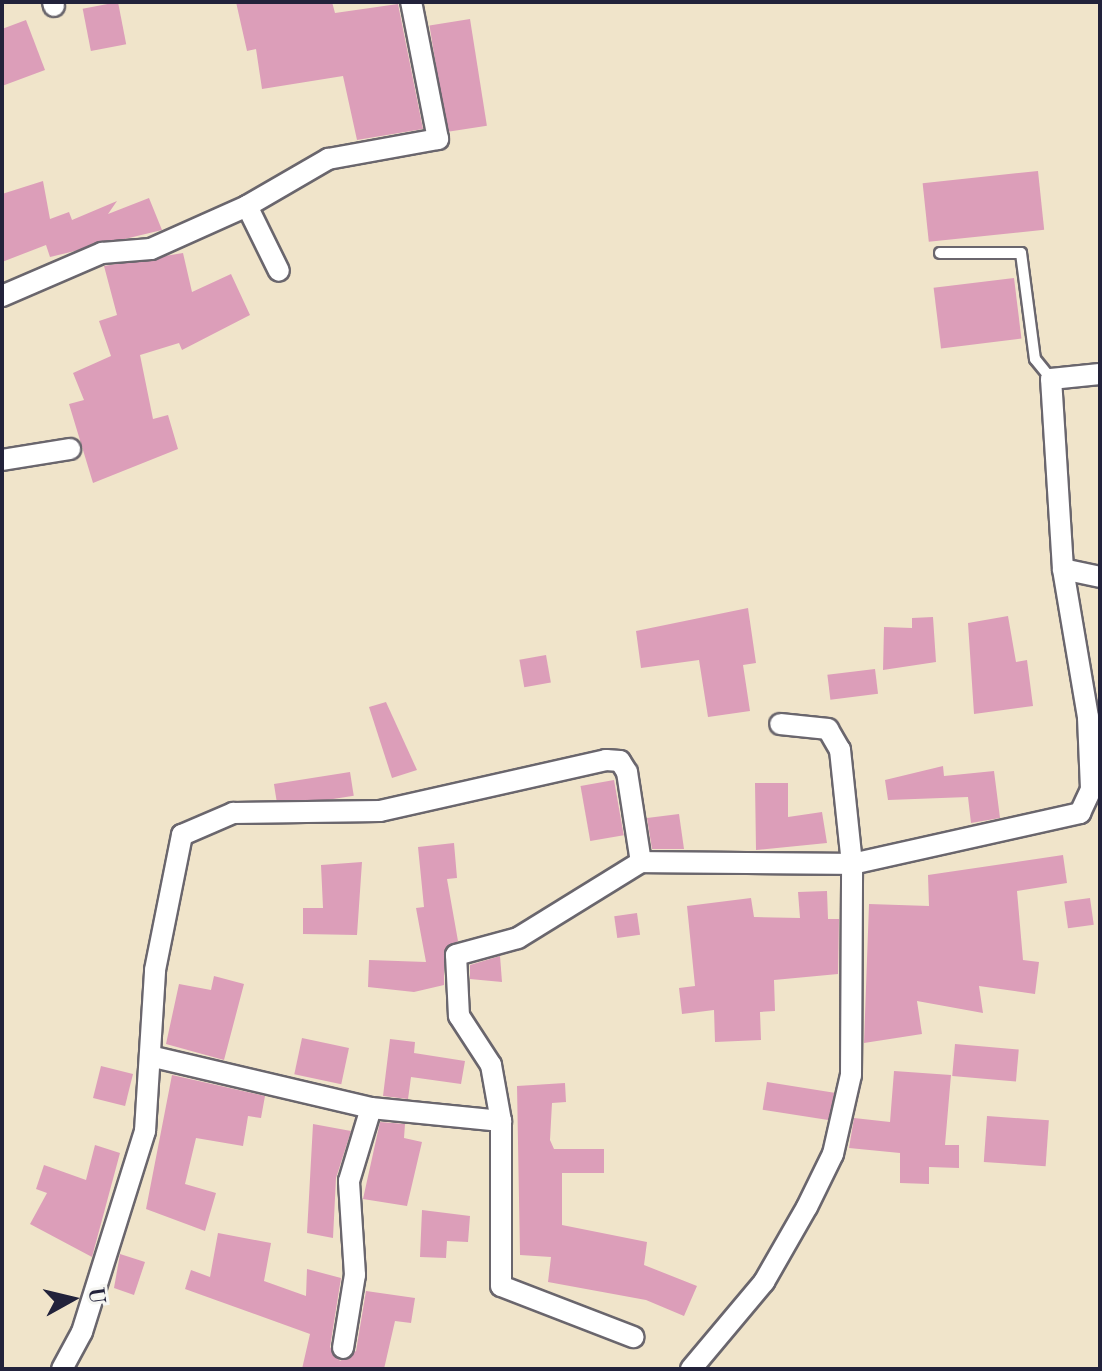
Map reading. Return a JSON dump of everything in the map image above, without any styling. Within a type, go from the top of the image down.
[{"type":"street","points":[[2,296],[102,253],[151,249],[247,206],[328,159],[438,139],[411,2]]},
{"type":"street","points":[[247,206],[279,271]]},
{"type":"street","points":[[633,1337],[501,1286],[501,1121],[491,1065],[459,1016],[455,965],[459,951],[518,938],[641,862],[852,864],[1043,824],[1088,803],[1088,717],[1063,569],[1051,379],[1100,374]]},
{"type":"street","points":[[2,460],[70,449]]},
{"type":"street","points":[[1063,569],[1100,577]]},
{"type":"street","points":[[691,1369],[764,1282],[833,1154],[851,1075],[852,864],[840,750],[828,729],[780,724]]},
{"type":"street","points":[[62,1369],[125,1202],[154,1057],[155,970],[182,835],[233,813],[380,811],[620,761],[641,862]]},
{"type":"street","points":[[154,1057],[371,1108],[501,1121]]},
{"type":"street","points":[[343,1348],[355,1275],[349,1181],[371,1108]]},
{"type":"lane","points":[[940,253],[1021,253],[1035,359],[1051,379]]},
{"type":"building","points":[[118,2],[126,44],[91,51],[83,9]]},
{"type":"building","points":[[236,2],[332,2],[335,13],[398,4],[423,129],[357,140],[343,76],[262,89],[256,49],[247,51]]},
{"type":"building","points":[[470,19],[487,126],[446,132],[430,25]]},
{"type":"building","points":[[26,20],[45,70],[2,86],[2,29]]},
{"type":"building","points":[[1038,171],[1044,230],[929,242],[923,183]]},
{"type":"building","points":[[43,181],[50,219],[69,212],[72,220],[117,201],[108,214],[149,198],[162,230],[50,257],[46,245],[2,262],[2,194]]},
{"type":"building","points":[[183,253],[192,292],[231,274],[250,315],[182,350],[179,343],[140,355],[153,419],[168,415],[178,449],[93,483],[69,404],[84,400],[73,373],[111,356],[99,321],[117,315],[104,266]]},
{"type":"building","points":[[1014,278],[1021,339],[941,348],[934,288]]},
{"type":"building","points":[[748,608],[756,663],[743,665],[750,711],[708,717],[699,660],[641,668],[636,631]]},
{"type":"building","points":[[1008,616],[1016,662],[1027,660],[1033,706],[974,714],[968,623]]},
{"type":"building","points":[[933,617],[936,662],[883,670],[884,627],[912,628],[912,618]]},
{"type":"building","points":[[546,655],[551,683],[524,687],[519,660]]},
{"type":"building","points":[[875,669],[878,694],[830,700],[827,675]]},
{"type":"building","points":[[386,702],[417,770],[392,778],[369,707]]},
{"type":"building","points":[[943,766],[944,776],[994,771],[1000,818],[971,823],[968,797],[888,800],[885,780]]},
{"type":"building","points":[[350,772],[354,796],[278,808],[274,784]]},
{"type":"building","points":[[614,780],[624,835],[590,841],[581,786]]},
{"type":"building","points":[[755,783],[788,783],[788,817],[822,812],[827,843],[756,850]]},
{"type":"building","points":[[679,814],[684,849],[652,849],[647,818]]},
{"type":"building","points":[[454,843],[457,878],[447,879],[458,941],[444,951],[444,985],[414,992],[368,987],[369,960],[426,962],[416,908],[424,907],[418,847]]},
{"type":"building","points":[[1063,855],[1067,883],[1017,891],[1023,960],[1039,962],[1035,994],[979,986],[983,1013],[917,1001],[922,1034],[864,1043],[869,904],[929,906],[928,875]]},
{"type":"building","points":[[362,862],[357,935],[303,934],[303,908],[323,908],[321,865]]},
{"type":"building","points":[[827,891],[828,919],[839,919],[838,974],[774,980],[775,1011],[760,1012],[761,1040],[715,1042],[714,1010],[682,1014],[679,988],[695,986],[687,906],[751,898],[754,917],[800,918],[798,892]]},
{"type":"building","points":[[1090,898],[1094,925],[1068,928],[1064,902]]},
{"type":"building","points":[[637,913],[640,935],[617,938],[614,916]]},
{"type":"building","points":[[500,956],[502,982],[470,979],[470,965]]},
{"type":"building","points":[[214,976],[244,984],[224,1060],[166,1044],[179,984],[211,990]]},
{"type":"building","points":[[302,1038],[349,1048],[341,1084],[294,1074]]},
{"type":"building","points":[[390,1039],[415,1042],[414,1053],[465,1061],[461,1084],[411,1077],[408,1099],[383,1096]]},
{"type":"building","points":[[955,1044],[1019,1050],[1016,1081],[952,1076]]},
{"type":"building","points":[[101,1066],[133,1074],[125,1106],[93,1098]]},
{"type":"building","points":[[894,1071],[951,1075],[945,1145],[959,1145],[959,1168],[929,1167],[929,1184],[900,1183],[900,1153],[849,1148],[854,1118],[890,1122]]},
{"type":"building","points":[[172,1075],[265,1096],[261,1118],[248,1116],[243,1146],[196,1138],[185,1184],[216,1193],[205,1231],[146,1209]]},
{"type":"building","points":[[767,1082],[834,1093],[830,1120],[763,1110]]},
{"type":"building","points":[[565,1083],[566,1102],[552,1103],[550,1140],[554,1149],[604,1149],[604,1173],[562,1173],[562,1225],[647,1242],[644,1265],[697,1286],[684,1316],[646,1300],[548,1282],[551,1257],[520,1255],[517,1086]]},
{"type":"building","points":[[987,1116],[1049,1120],[1046,1166],[984,1162]]},
{"type":"building","points":[[380,1122],[405,1124],[404,1138],[422,1142],[407,1206],[363,1199]]},
{"type":"building","points":[[313,1124],[351,1131],[336,1178],[333,1238],[307,1233]]},
{"type":"building","points":[[95,1145],[120,1153],[92,1257],[30,1224],[47,1193],[36,1189],[44,1165],[86,1180]]},
{"type":"building","points":[[422,1210],[470,1216],[468,1242],[447,1241],[446,1258],[420,1257]]},
{"type":"building","points":[[218,1233],[271,1243],[264,1281],[306,1296],[307,1269],[341,1278],[330,1347],[340,1361],[356,1351],[366,1291],[415,1298],[411,1323],[395,1321],[384,1369],[302,1369],[310,1334],[185,1289],[191,1270],[210,1277]]},
{"type":"building","points":[[120,1254],[145,1262],[134,1295],[114,1288]]}]
